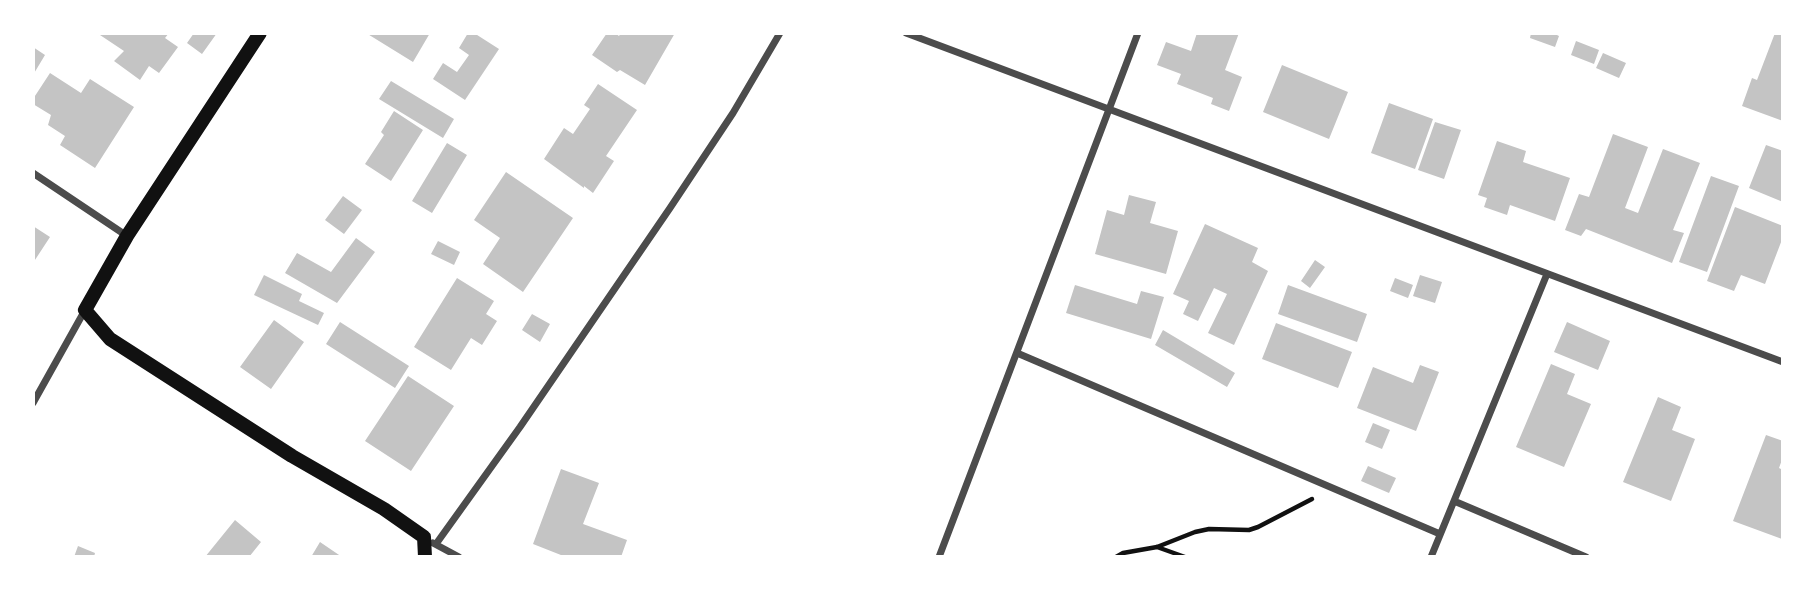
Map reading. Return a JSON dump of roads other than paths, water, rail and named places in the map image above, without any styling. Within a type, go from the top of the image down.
[{"type":"main road","points":[[260,33],[127,236],[85,310],[110,339],[292,456],[384,509],[430,541],[425,557]]},
{"type":"street","points":[[459,557],[430,541],[520,427],[733,113],[780,33]]},
{"type":"street","points":[[906,33],[1783,362]]},
{"type":"street","points":[[939,557],[1138,33]]},
{"type":"street","points":[[33,173],[127,236]]},
{"type":"street","points":[[1431,557],[1547,274]]},
{"type":"street","points":[[33,403],[85,310]]},
{"type":"street","points":[[1017,353],[1440,534]]},
{"type":"street","points":[[1454,501],[1586,557]]}]
